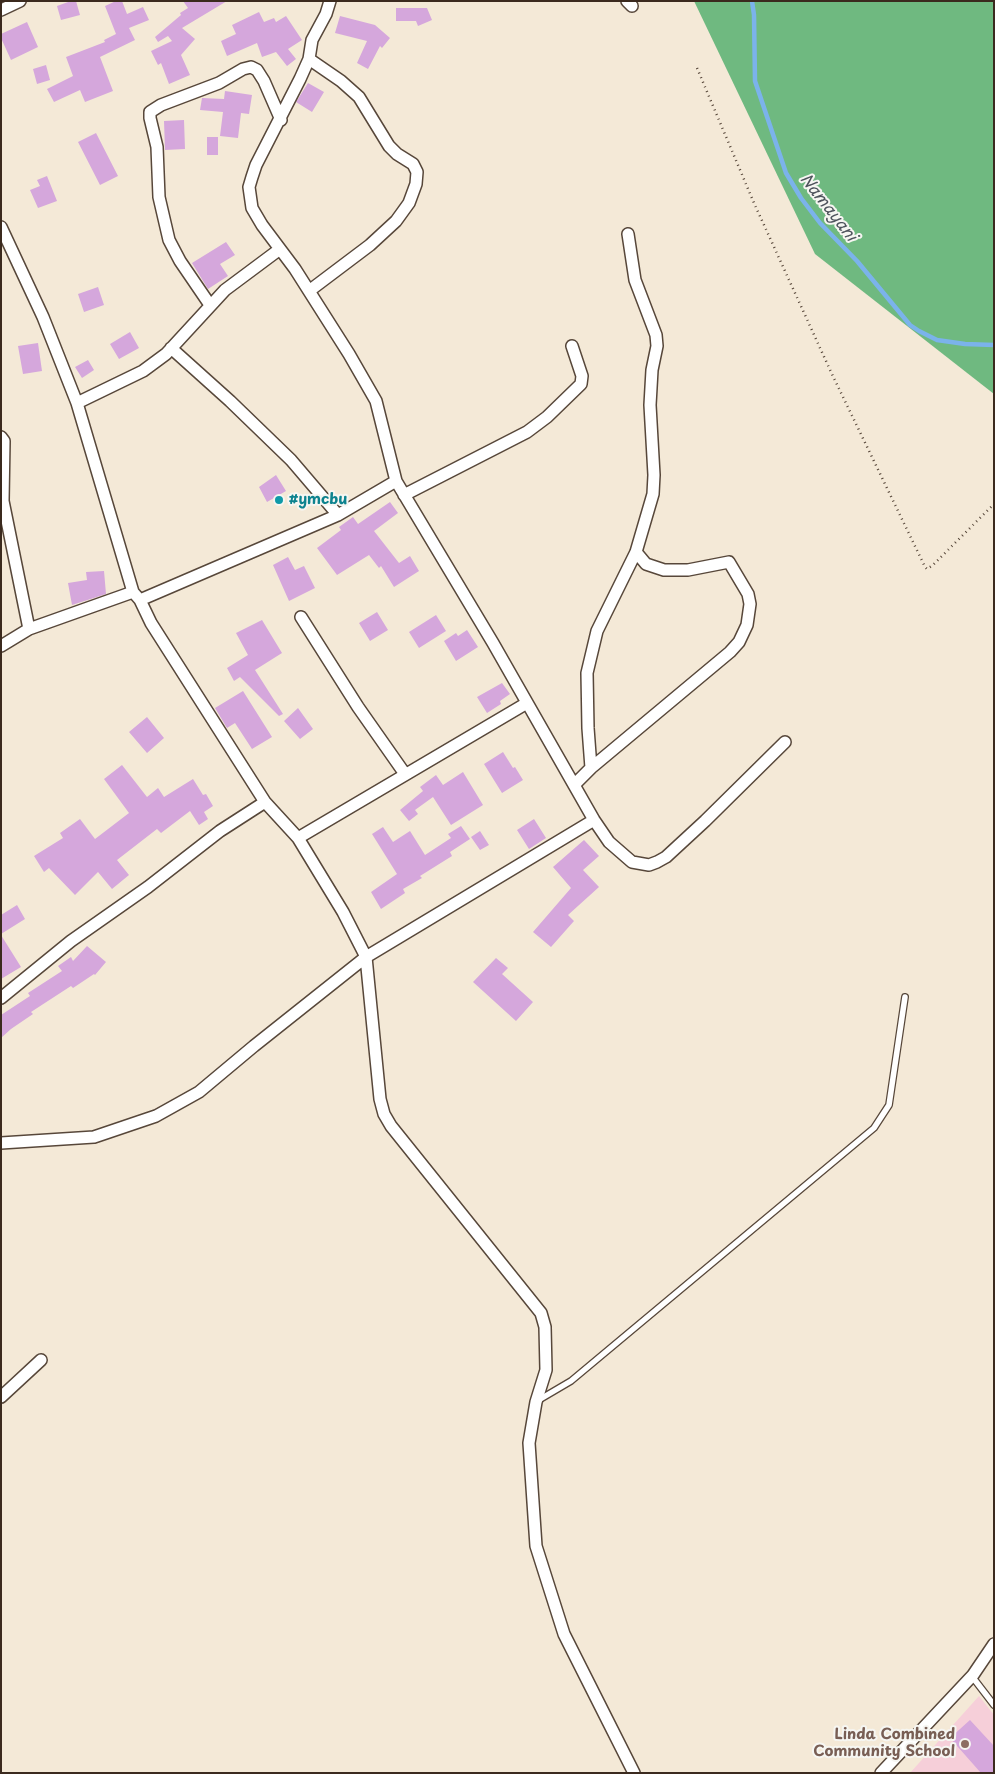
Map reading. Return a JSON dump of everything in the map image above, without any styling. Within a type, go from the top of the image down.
[{"type":"street","points":[[1,10],[20,1]]},
{"type":"street","points":[[334,2],[312,40],[309,59],[281,120],[256,165],[250,187],[252,208],[350,354],[376,401],[396,481],[594,820],[609,842],[632,862],[648,865],[658,862],[705,822],[785,742]]},
{"type":"street","points":[[308,291],[370,245],[396,221],[409,203],[418,172],[413,164],[397,154],[389,146],[359,97],[341,81],[309,59]]},
{"type":"street","points":[[210,305],[180,261],[169,240],[158,197],[157,147],[150,112],[161,104],[219,83],[250,67],[256,70],[264,81],[281,120]]},
{"type":"street","points":[[1,227],[42,317],[77,403],[137,596],[151,623],[265,802],[298,838],[343,912],[366,957],[380,1099],[384,1114],[391,1126],[541,1313],[545,1327],[546,1370],[536,1402],[529,1443],[536,1546],[564,1634],[634,1773]]},
{"type":"street","points":[[591,768],[586,673],[597,631],[636,552],[653,494],[654,475],[650,405],[652,370],[657,346],[656,335],[635,280],[628,234]]},
{"type":"street","points":[[77,403],[143,370],[171,348],[225,290],[280,249]]},
{"type":"street","points":[[404,495],[527,432],[546,416],[581,384],[582,376],[572,346]]},
{"type":"street","points":[[171,348],[230,401],[284,454],[338,515]]},
{"type":"street","points":[[1,437],[4,441],[3,500],[29,629]]},
{"type":"street","points":[[1,646],[29,629],[137,596],[338,515],[396,481]]},
{"type":"street","points":[[574,785],[591,768],[730,652],[744,633],[749,616],[750,604],[748,594],[729,562],[688,570],[664,570],[646,564],[636,552]]},
{"type":"street","points":[[301,616],[358,707],[405,774]]},
{"type":"street","points":[[298,838],[527,703]]},
{"type":"street","points":[[1,998],[72,941],[148,887],[220,831],[265,802]]},
{"type":"street","points":[[1,1143],[94,1137],[156,1116],[199,1092],[366,957],[594,820]]},
{"type":"street","points":[[1,1397],[41,1360]]},
{"type":"street","points":[[881,1773],[973,1675],[994,1644]]},
{"type":"lane","points":[[536,1402],[570,1381],[874,1128],[889,1105],[905,997]]},
{"type":"lane","points":[[973,1675],[994,1705]]},
{"type":"path","points":[[697,68],[754,203],[831,372],[925,567],[927,569],[933,565],[994,504]]},
{"type":"shaded area","name":"Linda Combined Community School","points":[[979,1696],[994,1715],[994,1773],[910,1773]]},
{"type":"green space","points":[[694,1],[994,1],[994,394],[815,254]]},
{"type":"building","points":[[76,1],[80,15],[61,20],[57,6]]},
{"type":"building","points":[[116,1],[122,1],[127,14],[143,7],[149,20],[129,28],[135,40],[100,57],[113,91],[85,102],[80,90],[54,102],[47,89],[73,76],[66,57],[105,42],[104,40],[116,34],[105,6]]},
{"type":"building","points":[[183,1],[227,1],[182,28],[195,39],[181,55],[190,75],[169,84],[161,63],[158,65],[151,51],[172,41],[168,36],[158,42],[155,37],[181,15],[180,13],[188,8]]},
{"type":"building","points":[[396,8],[427,8],[432,20],[418,26],[416,21],[396,21]]},
{"type":"building","points":[[259,12],[264,22],[274,18],[276,22],[286,16],[302,40],[288,49],[296,59],[287,66],[276,52],[262,57],[257,43],[227,56],[221,41],[236,34],[232,25]]},
{"type":"building","points":[[340,16],[375,25],[390,38],[382,48],[380,46],[368,69],[357,63],[367,41],[335,33]]},
{"type":"building","points":[[27,22],[38,47],[11,60],[1,34]]},
{"type":"building","points":[[46,65],[50,80],[37,84],[33,69]]},
{"type":"building","points":[[308,83],[324,92],[312,112],[296,102]]},
{"type":"building","points":[[225,91],[252,95],[249,114],[241,113],[238,138],[220,136],[223,112],[200,110],[202,98],[224,99]]},
{"type":"building","points":[[184,120],[185,149],[165,150],[164,121]]},
{"type":"building","points":[[96,133],[118,176],[100,185],[78,142]]},
{"type":"building","points":[[207,137],[218,137],[218,155],[207,155]]},
{"type":"building","points":[[47,176],[57,201],[38,208],[30,190],[40,186],[37,180]]},
{"type":"building","points":[[226,242],[235,255],[220,264],[228,276],[208,289],[192,263]]},
{"type":"building","points":[[98,287],[104,305],[84,312],[78,294]]},
{"type":"building","points":[[130,332],[139,348],[119,359],[110,344]]},
{"type":"building","points":[[38,343],[42,371],[23,374],[18,346]]},
{"type":"building","points":[[88,360],[94,370],[82,378],[75,367]]},
{"type":"building","points":[[276,475],[286,491],[267,502],[259,487]]},
{"type":"building","points":[[390,502],[398,513],[374,531],[399,563],[410,556],[419,571],[394,587],[381,566],[379,568],[369,555],[337,575],[317,548],[341,530],[339,527],[353,517],[358,524]]},
{"type":"building","points":[[288,557],[295,570],[304,566],[315,588],[289,601],[273,565]]},
{"type":"building","points":[[104,571],[106,594],[72,605],[68,583],[87,580],[86,572]]},
{"type":"building","points":[[377,612],[388,630],[370,641],[359,623]]},
{"type":"building","points":[[436,615],[446,631],[419,648],[409,632]]},
{"type":"building","points":[[262,620],[282,653],[255,670],[283,714],[279,716],[240,677],[234,681],[227,668],[248,655],[236,633]]},
{"type":"building","points":[[467,630],[478,647],[456,661],[444,641],[456,633],[458,636]]},
{"type":"building","points":[[502,683],[510,694],[500,701],[501,704],[487,713],[477,697]]},
{"type":"building","points":[[243,691],[272,737],[252,749],[235,723],[227,728],[215,708]]},
{"type":"building","points":[[298,708],[313,729],[300,739],[284,721]]},
{"type":"building","points":[[147,717],[164,738],[147,753],[129,732]]},
{"type":"building","points":[[503,752],[523,780],[502,793],[484,764]]},
{"type":"building","points":[[122,765],[147,797],[158,788],[164,797],[193,779],[203,795],[206,794],[213,806],[204,812],[208,819],[199,825],[190,811],[161,833],[157,829],[117,860],[129,875],[112,889],[98,872],[75,895],[49,868],[44,872],[34,856],[63,838],[60,833],[80,819],[95,839],[129,813],[104,779]]},
{"type":"building","points":[[463,772],[483,805],[451,825],[433,797],[415,810],[418,814],[409,821],[400,810],[423,791],[420,787],[436,775],[443,785]]},
{"type":"building","points":[[534,819],[546,838],[529,849],[517,830]]},
{"type":"building","points":[[461,826],[470,839],[450,852],[452,856],[403,889],[405,893],[381,909],[371,892],[397,874],[372,834],[383,827],[393,842],[410,831],[425,855],[451,838],[448,834]]},
{"type":"building","points":[[480,831],[489,845],[480,850],[471,837]]},
{"type":"building","points":[[584,840],[599,856],[583,870],[599,887],[568,915],[574,921],[551,947],[533,932],[571,888],[553,867]]},
{"type":"building","points":[[17,905],[25,919],[1,934],[1,915]]},
{"type":"building","points":[[1,935],[21,967],[1,979]]},
{"type":"building","points":[[87,946],[106,962],[95,975],[73,988],[71,986],[31,1012],[33,1014],[1,1038],[1,1015],[30,996],[28,993],[62,971],[58,966],[71,957],[73,961]]},
{"type":"building","points":[[496,958],[508,968],[502,974],[533,1002],[516,1021],[473,982]]},
{"type":"building","points":[[970,1720],[994,1746],[994,1773],[981,1773],[950,1738]]},
{"type":"waterway","name":"Namayani","points":[[752,1],[755,81],[786,173],[801,198],[820,223],[857,261],[910,325],[937,340],[965,344],[994,345]]},
{"type":"place","name":"#ymcbu","points":[[279,500]]},
{"type":"place","name":"Linda Combined Community School","points":[[965,1744]]}]
